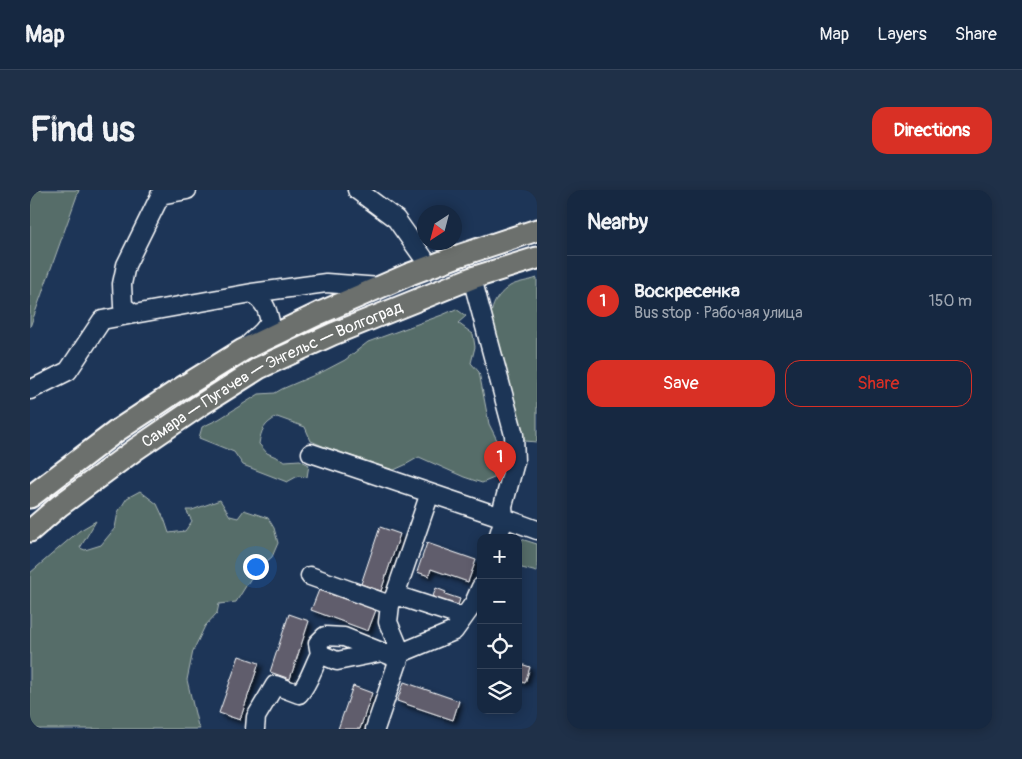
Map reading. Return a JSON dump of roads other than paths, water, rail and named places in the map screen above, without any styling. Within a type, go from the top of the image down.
[{"type":"main road","name":"Самара — Пугачев — Энгельс — Волгоград","points":[[30,497],[118,430],[243,350],[320,313],[427,268],[537,230]]},
{"type":"main road","name":"Самара — Пугачев — Энгельс — Волгоград","points":[[30,530],[136,449],[260,368],[333,334],[472,278],[537,258]]},
{"type":"street","points":[[134,314],[123,306],[122,284],[126,265],[161,193],[187,190]]},
{"type":"street","points":[[357,190],[396,219],[424,257],[427,268]]},
{"type":"street","points":[[472,278],[514,435],[515,462],[503,506],[504,518],[499,534]]},
{"type":"street","points":[[30,390],[68,371],[102,320],[252,293],[326,283],[381,287]]},
{"type":"street","points":[[243,350],[270,322],[262,300],[252,293]]},
{"type":"street","points":[[311,453],[537,530]]},
{"type":"street","points":[[375,729],[400,656],[388,622],[393,600],[430,493]]},
{"type":"street","points":[[310,576],[393,600],[463,617]]},
{"type":"street","points":[[255,729],[256,717],[275,685],[299,694],[306,687],[320,654],[318,644],[325,636],[344,638],[382,652],[400,656],[454,630],[477,596]]},
{"type":"place","name":"Воскресенка","points":[[500,482]]}]
